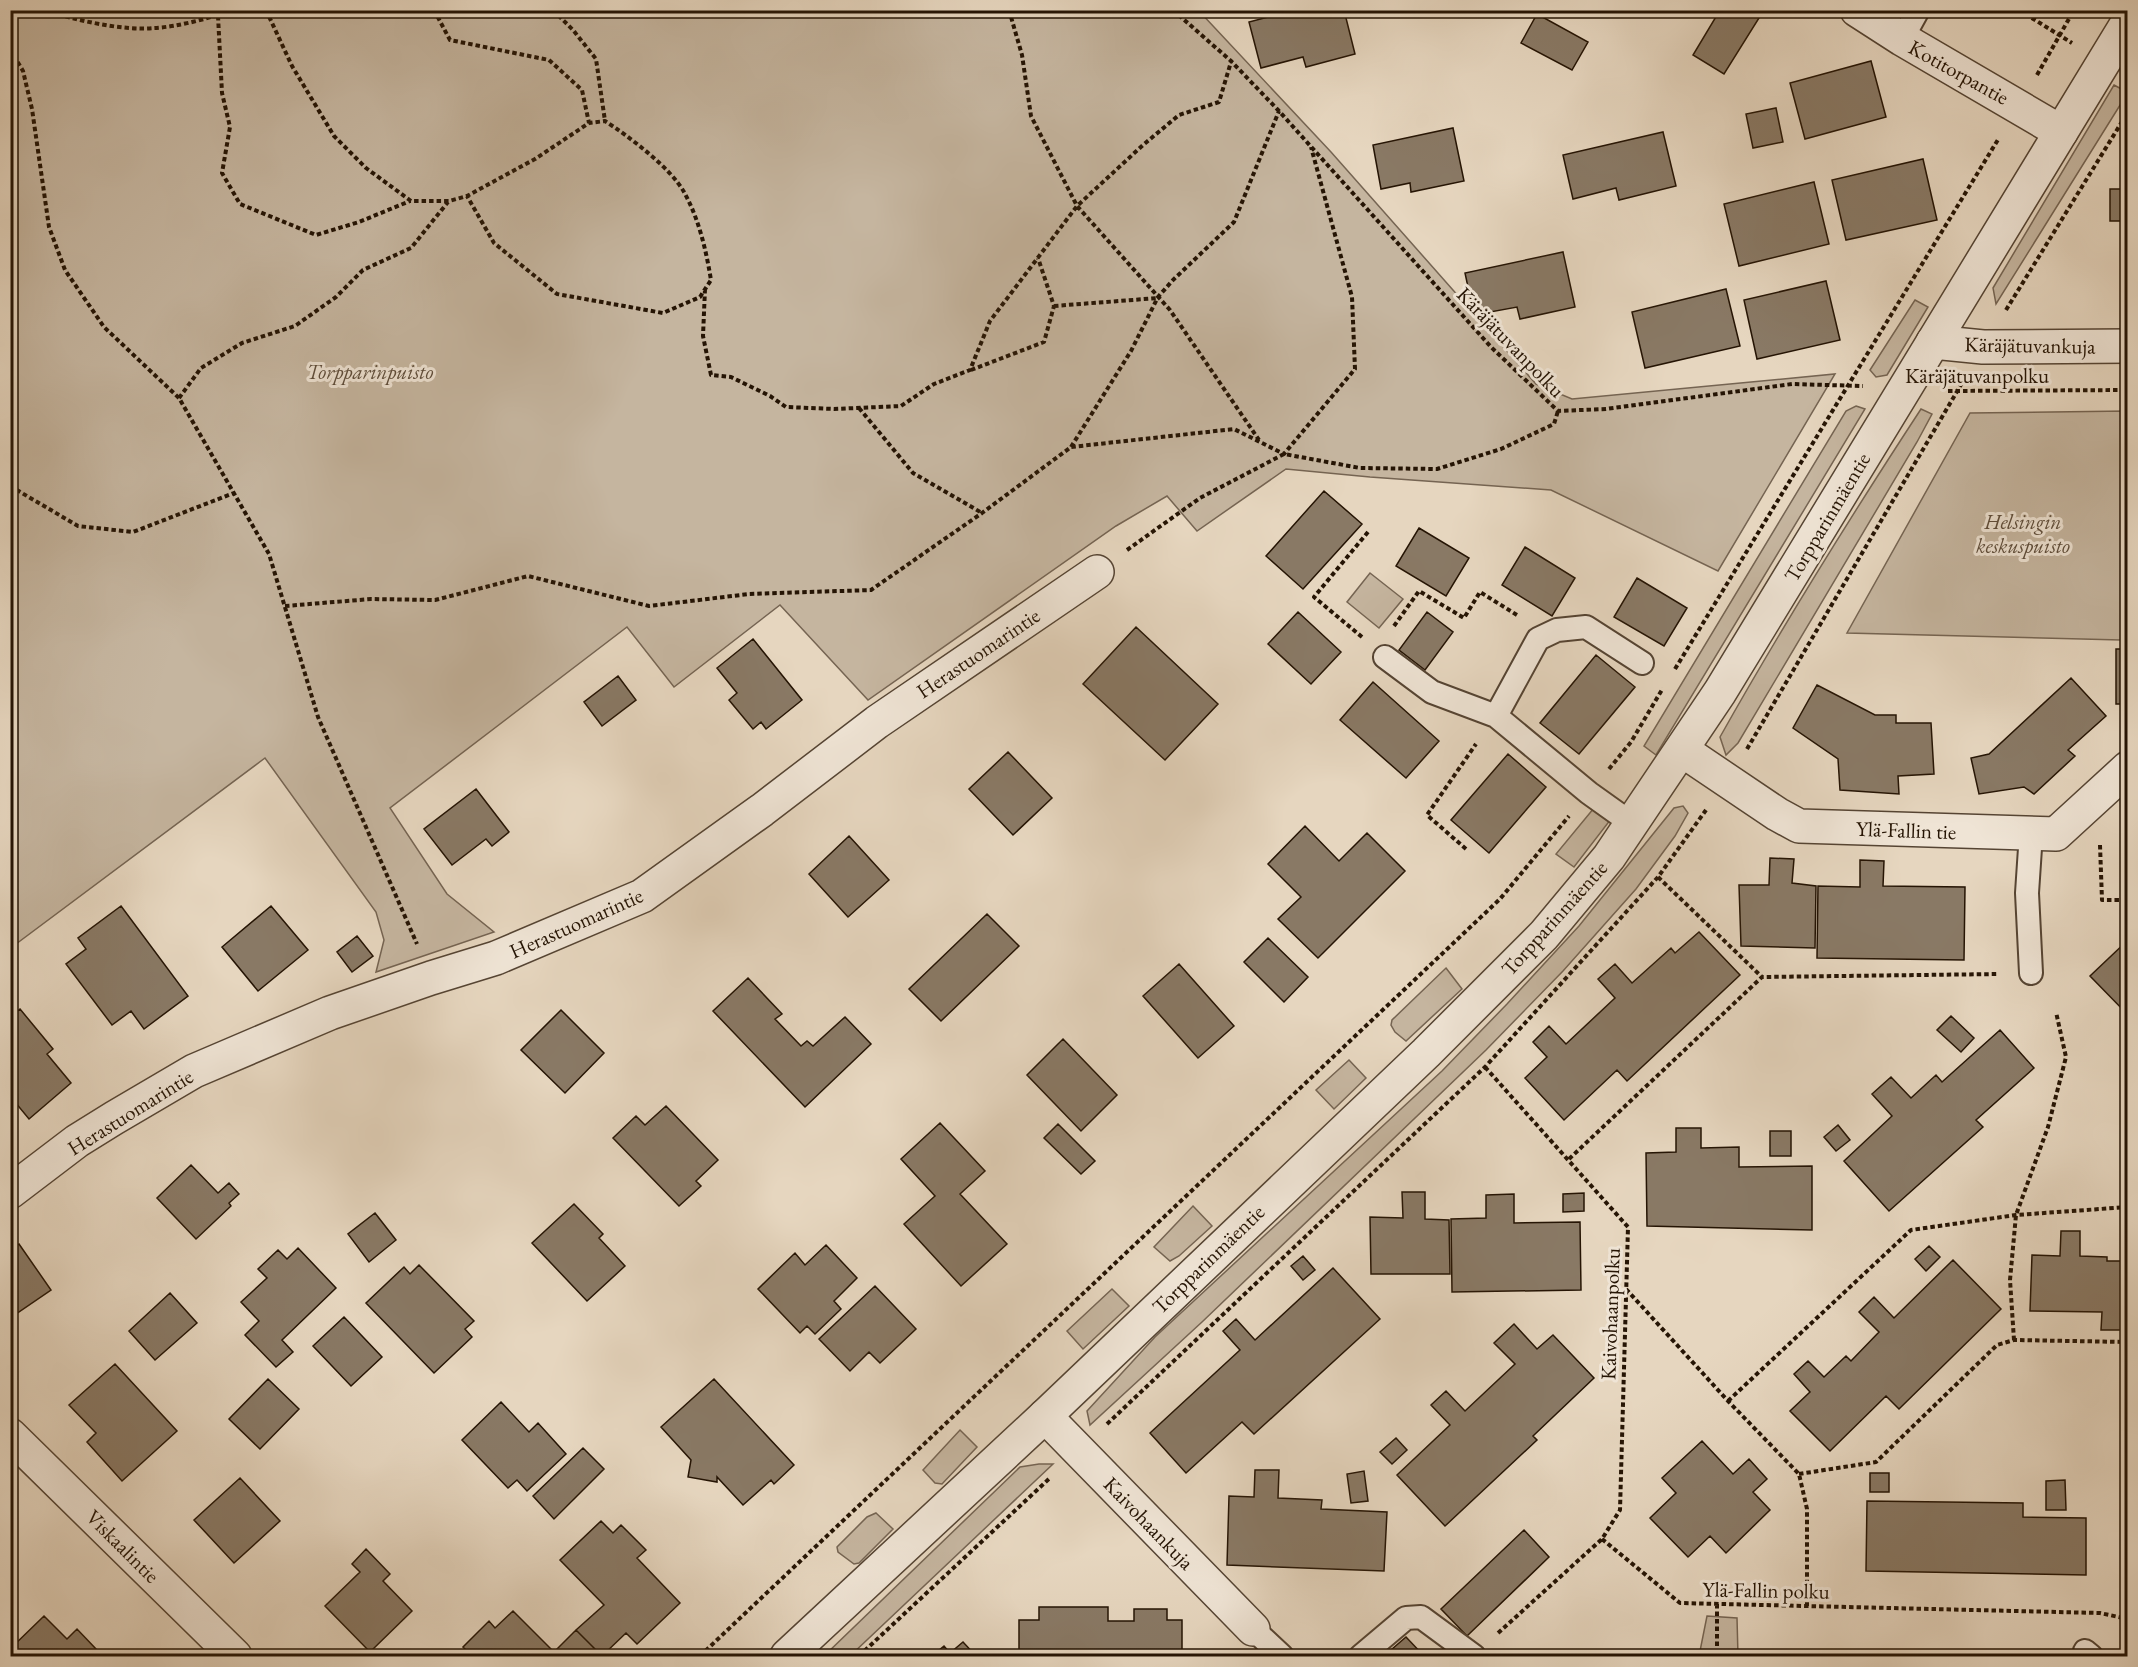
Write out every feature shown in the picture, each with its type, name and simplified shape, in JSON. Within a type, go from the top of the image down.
[{"type":"street","name":"Kotitorpantie","points":[[1857,10],[2061,132]]},
{"type":"street","name":"Torpparinmäentie","points":[[787,1656],[1045,1416],[1426,1053],[1544,935],[1609,857],[1732,672],[2127,22]]},
{"type":"street","name":"Käräjätuvankuja","points":[[1933,342],[1983,347],[2127,346]]},
{"type":"street","name":"Herastuomarintie","points":[[10,1192],[77,1142],[194,1071],[330,1013],[496,958],[642,896],[762,810],[877,722],[1097,572]]},
{"type":"street","name":"Ylä-Fallin tie","points":[[1682,750],[1798,826],[2056,834],[2127,768]]},
{"type":"street","name":"Kaivohaankuja","points":[[1045,1416],[1253,1629]]},
{"type":"street","name":"Viskaalintie","points":[[10,1436],[234,1656]]},
{"type":"lane","points":[[1902,39],[1918,10]]},
{"type":"lane","points":[[1496,717],[1538,639],[1557,630],[1586,627],[1642,663]]},
{"type":"lane","points":[[1378,651],[1432,692],[1496,717],[1588,793],[1631,823]]},
{"type":"lane","points":[[2031,833],[2027,893],[2031,973]]},
{"type":"lane","points":[[1361,1656],[1406,1618],[1421,1617],[1474,1656]]},
{"type":"lane","points":[[1253,1629],[1282,1656]]},
{"type":"path","points":[[44,10],[68,18],[110,25],[154,28],[219,16],[232,10]]},
{"type":"path","points":[[266,10],[292,66],[334,136],[366,168],[411,201]]},
{"type":"path","points":[[434,10],[450,40],[549,60],[582,90],[589,123]]},
{"type":"path","points":[[553,10],[573,30],[596,59],[605,121]]},
{"type":"path","points":[[1009,10],[1022,55],[1031,116],[1077,206],[1170,310],[1260,442]]},
{"type":"path","name":"Käräjätuvanpolku","points":[[1173,10],[1231,61],[1279,111],[1491,347],[1558,411],[1606,409],[1792,384],[1847,384],[1902,391],[2127,390]]},
{"type":"path","points":[[1674,671],[1847,384],[2019,106],[2074,10]]},
{"type":"path","points":[[219,16],[222,93],[230,126],[222,173],[240,204],[316,235],[359,222],[411,201],[449,201],[467,196],[535,159],[589,123],[605,121],[649,154],[683,190],[705,243],[711,280],[700,297],[663,313],[557,294],[494,243],[467,196]]},
{"type":"path","points":[[10,49],[22,71],[32,109],[50,227],[65,270],[104,327],[179,398],[269,554],[318,717],[431,978]]},
{"type":"path","points":[[970,370],[990,321],[1077,206],[1179,115],[1219,102],[1231,61]]},
{"type":"path","points":[[285,606],[371,599],[435,600],[528,576],[649,606],[748,594],[871,590],[982,513],[1071,447],[1131,351],[1158,297],[1234,222],[1279,111]]},
{"type":"path","points":[[1097,572],[1200,498],[1284,454],[1355,369],[1352,297],[1311,147]]},
{"type":"path","points":[[179,398],[201,368],[242,342],[295,326],[336,297],[363,270],[411,248],[449,201]]},
{"type":"path","points":[[705,288],[703,336],[711,375],[730,377],[770,396],[786,407],[901,406],[934,384],[1044,342],[1054,306],[1038,258]]},
{"type":"path","points":[[1054,306],[1158,297]]},
{"type":"path","points":[[858,408],[913,473],[982,513]]},
{"type":"path","points":[[1071,447],[1234,429],[1284,454],[1360,468],[1437,469],[1501,449],[1554,424],[1558,411]]},
{"type":"path","points":[[10,486],[78,526],[133,531],[234,493]]},
{"type":"path","points":[[1368,532],[1314,597],[1378,651],[1384,629],[1389,633],[1419,591],[1464,618],[1480,592],[1548,634]]},
{"type":"path","points":[[700,1656],[1500,899],[1631,742],[1668,681]]},
{"type":"path","points":[[1467,849],[1427,815],[1496,717]]},
{"type":"path","points":[[2099,840],[2102,900],[2127,900]]},
{"type":"path","points":[[1658,878],[1762,977]]},
{"type":"path","points":[[1569,1160],[1762,977],[2031,973]]},
{"type":"path","points":[[2014,1340],[2010,1280],[2016,1215],[2048,1127],[2066,1057],[2056,1012]]},
{"type":"path","name":"Kaivohaanpolku","points":[[1485,1066],[1628,1227],[1620,1510],[1602,1539]]},
{"type":"path","points":[[1728,1401],[1911,1230],[2016,1215],[2127,1207]]},
{"type":"path","points":[[1626,1288],[1728,1401],[1799,1474],[1807,1509],[1807,1606]]},
{"type":"path","points":[[1799,1474],[1876,1462],[1997,1345],[2014,1340],[2127,1342]]},
{"type":"path","points":[[1474,1656],[1602,1539]]},
{"type":"path","name":"Ylä-Fallin polku","points":[[1602,1539],[1680,1603],[2100,1613],[2127,1619]]},
{"type":"path","points":[[1717,1604],[1717,1656]]},
{"type":"green space","name":"Torpparinpuisto","points":[[11,11],[1199,11],[1331,152],[1536,384],[1572,399],[1835,374],[1718,571],[1551,490],[1286,469],[1197,531],[1167,496],[1116,526],[868,700],[780,605],[674,687],[627,627],[390,808],[447,894],[494,932],[376,972],[384,940],[376,912],[265,758],[16,944],[11,937]]},
{"type":"green space","points":[[2114,85],[2127,94],[1996,304],[1993,288]]},
{"type":"green space","points":[[1915,300],[1928,307],[1887,375],[1876,377],[1870,370]]},
{"type":"green space","points":[[1856,406],[1865,409],[1656,755],[1644,746],[1846,411]]},
{"type":"green space","points":[[1921,409],[1932,414],[1917,442],[1738,743],[1726,755],[1720,737],[1818,571]]},
{"type":"green space","name":"Helsingin keskuspuisto","points":[[2127,411],[2128,586],[2123,587],[2121,640],[1847,633],[1970,413]]},
{"type":"green space","points":[[1370,573],[1403,599],[1379,628],[1347,602]]},
{"type":"green space","points":[[1683,806],[1688,813],[1675,836],[1636,889],[1563,971],[1486,1050],[1202,1322],[1090,1425],[1087,1411],[1155,1337],[1442,1071],[1579,926],[1674,808]]},
{"type":"green space","points":[[1594,808],[1611,819],[1574,867],[1556,854]]},
{"type":"green space","points":[[1446,968],[1462,989],[1406,1041],[1395,1032],[1391,1025],[1392,1020]]},
{"type":"green space","points":[[1349,1060],[1366,1078],[1334,1109],[1316,1090]]},
{"type":"green space","points":[[1193,1206],[1212,1226],[1179,1256],[1170,1261],[1154,1247]]},
{"type":"green space","points":[[1112,1289],[1129,1306],[1083,1349],[1067,1331]]},
{"type":"green space","points":[[960,1430],[977,1447],[942,1484],[935,1483],[923,1470]]},
{"type":"green space","points":[[1053,1464],[850,1656],[824,1656],[1020,1467]]},
{"type":"green space","points":[[876,1513],[893,1529],[859,1563],[854,1564],[838,1552],[837,1547],[867,1517]]},
{"type":"green space","points":[[1707,1616],[1737,1618],[1738,1656],[1699,1656]]},
{"type":"building","points":[[1295,10],[1344,10],[1355,54],[1306,67],[1303,57],[1261,68],[1249,22]]},
{"type":"building","points":[[1720,10],[1764,10],[1724,74],[1693,55]]},
{"type":"building","points":[[1537,14],[1588,42],[1572,70],[1521,43]]},
{"type":"building","points":[[1871,61],[1886,117],[1805,139],[1790,83]]},
{"type":"building","points":[[1776,108],[1783,142],[1753,148],[1746,114]]},
{"type":"building","points":[[1453,128],[1464,181],[1411,192],[1410,183],[1381,189],[1373,145]]},
{"type":"building","points":[[1663,132],[1676,186],[1619,200],[1616,188],[1573,199],[1563,155]]},
{"type":"building","points":[[1923,159],[1937,220],[1846,240],[1832,180]]},
{"type":"building","points":[[1814,182],[1829,244],[1739,266],[1724,204]]},
{"type":"building","points":[[2110,189],[2128,189],[2128,221],[2110,221]]},
{"type":"building","points":[[1563,252],[1575,307],[1520,319],[1517,307],[1474,315],[1465,273]]},
{"type":"building","points":[[1826,281],[1840,340],[1757,359],[1744,300]]},
{"type":"building","points":[[1726,289],[1740,346],[1645,368],[1632,312]]},
{"type":"building","points":[[1324,491],[1362,524],[1303,589],[1266,556]]},
{"type":"building","points":[[1419,528],[1469,558],[1446,596],[1396,566]]},
{"type":"building","points":[[1525,547],[1575,578],[1552,616],[1502,585]]},
{"type":"building","points":[[1637,578],[1687,608],[1664,646],[1614,617]]},
{"type":"building","points":[[1298,612],[1341,652],[1311,684],[1268,644]]},
{"type":"building","points":[[1427,612],[1453,632],[1425,670],[1399,650]]},
{"type":"building","points":[[1136,627],[1218,704],[1165,760],[1083,684]]},
{"type":"building","points":[[753,639],[802,700],[766,729],[761,722],[753,729],[729,700],[737,693],[717,668]]},
{"type":"building","points":[[2116,649],[2128,649],[2128,704],[2116,704]]},
{"type":"building","points":[[1596,655],[1635,687],[1579,754],[1540,723]]},
{"type":"building","points":[[618,676],[636,700],[602,726],[584,702]]},
{"type":"building","points":[[2071,678],[2106,716],[2068,750],[2075,756],[2034,794],[2024,787],[1979,794],[1971,758],[1989,754]]},
{"type":"building","points":[[1373,682],[1439,741],[1406,778],[1340,720]]},
{"type":"building","points":[[1817,685],[1875,715],[1896,715],[1896,723],[1931,723],[1934,774],[1898,776],[1899,794],[1840,790],[1838,759],[1793,728]]},
{"type":"building","points":[[1008,752],[1052,798],[1013,835],[969,789]]},
{"type":"building","points":[[1508,754],[1546,787],[1489,853],[1451,820]]},
{"type":"building","points":[[476,789],[509,832],[492,846],[486,839],[452,865],[424,829]]},
{"type":"building","points":[[1305,826],[1339,861],[1367,833],[1405,871],[1318,958],[1278,919],[1301,897],[1268,864]]},
{"type":"building","points":[[849,836],[889,880],[848,917],[809,874]]},
{"type":"building","points":[[1770,858],[1794,859],[1792,883],[1816,886],[1815,948],[1741,946],[1739,885],[1769,885]]},
{"type":"building","points":[[1860,860],[1884,861],[1883,886],[1965,887],[1964,960],[1817,958],[1818,886],[1860,887]]},
{"type":"building","points":[[121,906],[188,996],[144,1029],[131,1011],[112,1025],[66,964],[86,949],[78,938]]},
{"type":"building","points":[[271,906],[308,950],[258,991],[222,947]]},
{"type":"building","points":[[987,914],[1019,946],[941,1021],[909,989]]},
{"type":"building","points":[[1699,932],[1740,975],[1627,1081],[1617,1070],[1564,1120],[1525,1078],[1547,1057],[1533,1042],[1549,1026],[1566,1044],[1615,998],[1598,979],[1615,964],[1632,983],[1671,948],[1675,953]]},
{"type":"building","points":[[357,936],[373,956],[352,972],[337,952]]},
{"type":"building","points":[[1268,938],[1308,977],[1284,1002],[1244,962]]},
{"type":"building","points":[[2128,940],[2128,1015],[2090,976]]},
{"type":"building","points":[[1179,964],[1234,1026],[1198,1058],[1143,996]]},
{"type":"building","points":[[748,978],[782,1014],[775,1019],[801,1046],[807,1041],[813,1046],[845,1017],[871,1044],[805,1107],[713,1011]]},
{"type":"building","points":[[20,1009],[53,1049],[47,1054],[71,1083],[29,1119],[10,1096],[10,1017]]},
{"type":"building","points":[[561,1010],[604,1053],[565,1093],[521,1050]]},
{"type":"building","points":[[1951,1016],[1974,1038],[1961,1052],[1937,1030]]},
{"type":"building","points":[[2000,1030],[2034,1068],[1976,1120],[1983,1127],[1889,1211],[1844,1161],[1892,1116],[1872,1094],[1891,1077],[1911,1098],[1936,1075],[1942,1082]]},
{"type":"building","points":[[1063,1039],[1117,1095],[1081,1131],[1027,1075]]},
{"type":"building","points":[[666,1106],[718,1160],[696,1181],[701,1186],[679,1206],[613,1138],[636,1116],[645,1125]]},
{"type":"building","points":[[940,1123],[985,1171],[960,1194],[1007,1244],[961,1286],[904,1224],[935,1196],[901,1159]]},
{"type":"building","points":[[1058,1124],[1095,1161],[1081,1174],[1044,1138]]},
{"type":"building","points":[[1838,1125],[1850,1140],[1836,1151],[1824,1137]]},
{"type":"building","points":[[1676,1128],[1701,1128],[1701,1148],[1739,1147],[1739,1167],[1812,1166],[1812,1230],[1647,1226],[1646,1153],[1676,1152]]},
{"type":"building","points":[[1770,1131],[1791,1131],[1791,1156],[1770,1156]]},
{"type":"building","points":[[191,1165],[218,1193],[229,1183],[239,1194],[229,1203],[231,1206],[196,1239],[157,1198]]},
{"type":"building","points":[[1402,1192],[1425,1192],[1425,1219],[1449,1220],[1450,1274],[1371,1274],[1370,1217],[1403,1218]]},
{"type":"building","points":[[1584,1193],[1584,1211],[1563,1212],[1563,1194]]},
{"type":"building","points":[[1514,1194],[1514,1223],[1580,1222],[1581,1290],[1452,1292],[1451,1219],[1486,1218],[1486,1195]]},
{"type":"building","points":[[574,1204],[603,1234],[599,1238],[625,1266],[587,1301],[532,1243]]},
{"type":"building","points":[[375,1213],[396,1240],[369,1262],[348,1234]]},
{"type":"building","points":[[2061,1231],[2080,1231],[2080,1256],[2107,1257],[2107,1261],[2128,1261],[2128,1330],[2101,1330],[2102,1312],[2030,1311],[2032,1255],[2060,1256]]},
{"type":"building","points":[[19,1244],[51,1290],[10,1318],[10,1250]]},
{"type":"building","points":[[826,1245],[857,1278],[834,1301],[841,1309],[815,1334],[807,1326],[800,1333],[758,1289],[795,1253],[805,1265]]},
{"type":"building","points":[[1929,1246],[1940,1257],[1926,1271],[1915,1259]]},
{"type":"building","points":[[298,1248],[336,1288],[282,1340],[293,1352],[276,1367],[245,1335],[259,1321],[241,1302],[267,1278],[258,1269],[278,1250],[287,1259]]},
{"type":"building","points":[[1303,1256],[1315,1270],[1303,1280],[1291,1266]]},
{"type":"building","points":[[1953,1260],[2001,1309],[1899,1409],[1886,1396],[1830,1451],[1790,1411],[1810,1392],[1794,1374],[1808,1361],[1824,1377],[1846,1356],[1851,1361],[1879,1332],[1859,1312],[1874,1297],[1894,1318]]},
{"type":"building","points":[[419,1265],[474,1321],[465,1329],[472,1337],[434,1373],[366,1303],[404,1267],[410,1274]]},
{"type":"building","points":[[1333,1268],[1380,1319],[1254,1434],[1242,1422],[1186,1473],[1150,1433],[1240,1350],[1223,1331],[1236,1319],[1255,1340]]},
{"type":"building","points":[[875,1286],[916,1329],[880,1363],[869,1352],[850,1371],[819,1339]]},
{"type":"building","points":[[170,1293],[197,1323],[155,1360],[129,1331]]},
{"type":"building","points":[[344,1317],[382,1357],[351,1386],[313,1346]]},
{"type":"building","points":[[1514,1324],[1537,1349],[1553,1335],[1594,1378],[1533,1436],[1537,1440],[1445,1526],[1397,1475],[1450,1425],[1431,1405],[1446,1391],[1465,1411],[1515,1364],[1494,1343]]},
{"type":"building","points":[[115,1364],[177,1431],[122,1481],[87,1442],[96,1433],[69,1405]]},
{"type":"building","points":[[268,1379],[299,1409],[260,1449],[229,1419]]},
{"type":"building","points":[[714,1379],[794,1465],[774,1484],[771,1480],[743,1505],[717,1477],[717,1482],[688,1477],[691,1460],[661,1427]]},
{"type":"building","points":[[501,1402],[529,1432],[538,1423],[566,1454],[527,1491],[517,1480],[508,1488],[462,1440]]},
{"type":"building","points":[[1396,1438],[1407,1450],[1392,1464],[1380,1452]]},
{"type":"building","points":[[1702,1441],[1733,1474],[1749,1459],[1767,1479],[1753,1492],[1770,1510],[1726,1553],[1710,1536],[1688,1557],[1650,1518],[1676,1493],[1662,1478]]},
{"type":"building","points":[[583,1448],[604,1469],[554,1519],[533,1496]]},
{"type":"building","points":[[1255,1470],[1279,1470],[1278,1498],[1322,1500],[1321,1509],[1387,1512],[1384,1571],[1227,1565],[1229,1496],[1254,1497]]},
{"type":"building","points":[[1364,1471],[1368,1501],[1351,1503],[1347,1474]]},
{"type":"building","points":[[1870,1473],[1889,1473],[1889,1492],[1870,1492]]},
{"type":"building","points":[[240,1478],[280,1521],[234,1563],[194,1520]]},
{"type":"building","points":[[2065,1480],[2066,1510],[2046,1510],[2046,1481]]},
{"type":"building","points":[[1867,1501],[2023,1503],[2023,1517],[2086,1518],[2086,1575],[1866,1571]]},
{"type":"building","points":[[601,1521],[613,1533],[621,1525],[646,1550],[637,1558],[680,1603],[637,1644],[626,1633],[602,1656],[576,1630],[604,1605],[560,1560]]},
{"type":"building","points":[[1524,1530],[1549,1557],[1467,1636],[1441,1609]]},
{"type":"building","points":[[366,1549],[390,1574],[383,1581],[412,1611],[370,1652],[325,1606],[360,1572],[352,1564]]},
{"type":"building","points":[[1039,1607],[1108,1607],[1108,1621],[1134,1621],[1134,1609],[1167,1609],[1167,1620],[1182,1620],[1182,1656],[1019,1656],[1019,1620],[1039,1620]]},
{"type":"building","points":[[513,1611],[554,1652],[576,1630],[602,1656],[472,1656],[463,1647],[489,1621],[495,1628]]},
{"type":"building","points":[[44,1616],[67,1639],[77,1629],[97,1650],[91,1656],[10,1656],[10,1649]]},
{"type":"building","points":[[1406,1637],[1424,1656],[1384,1656]]},
{"type":"building","points":[[963,1642],[976,1656],[932,1656],[944,1646],[950,1653]]}]
